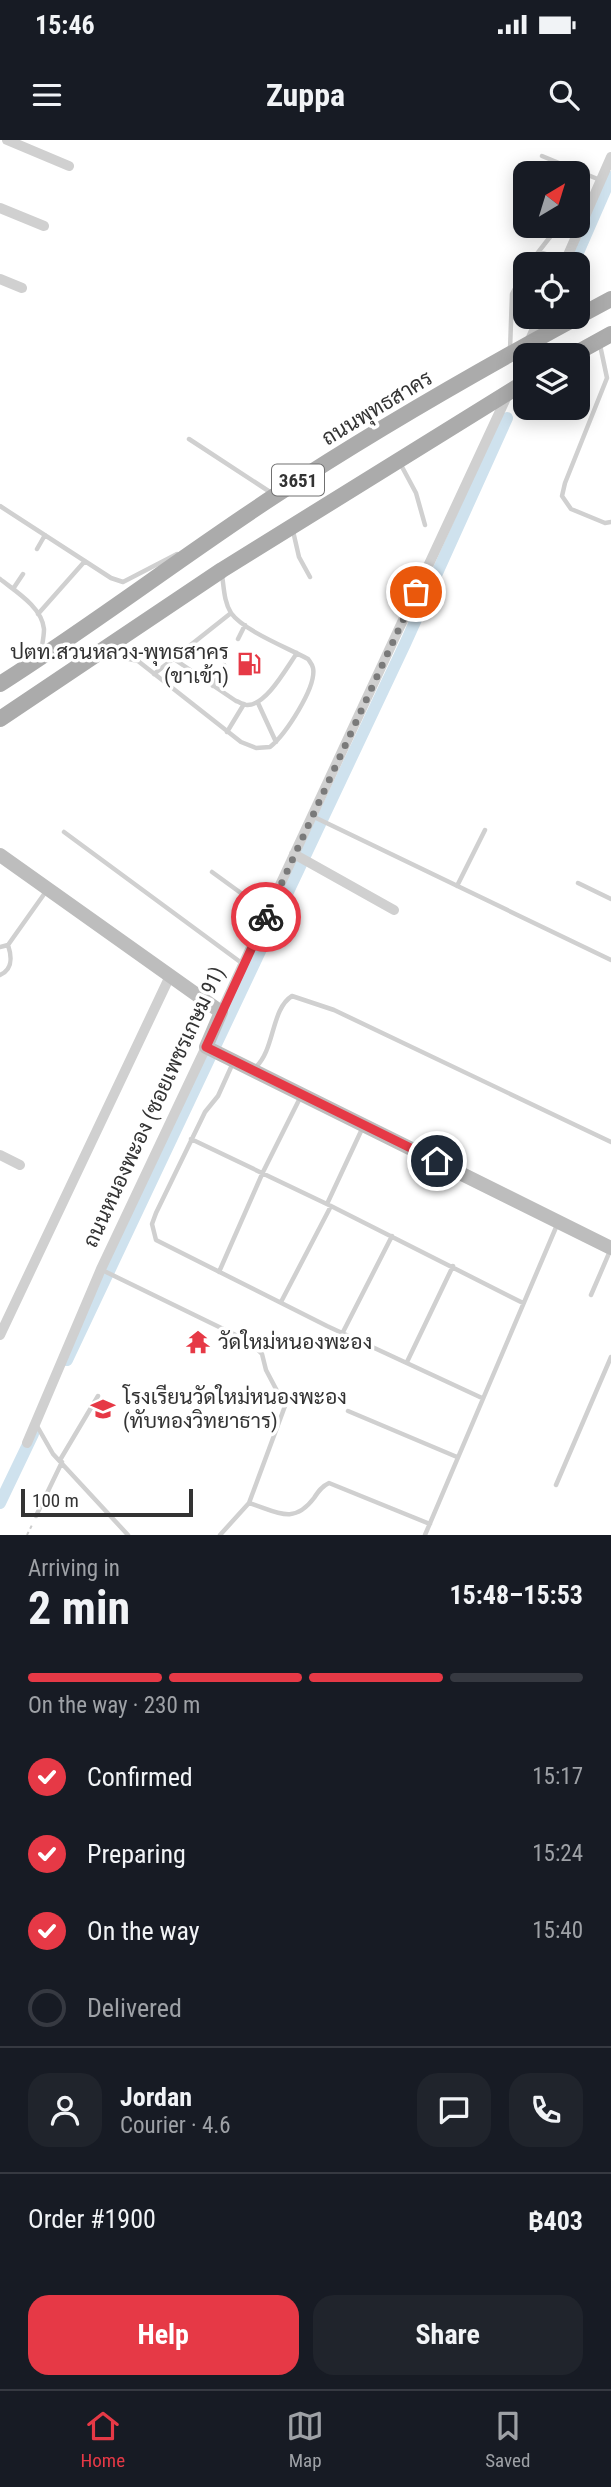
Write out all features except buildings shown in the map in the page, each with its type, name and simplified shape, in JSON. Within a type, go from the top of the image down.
[{"type":"main road","name":"ถนนพุทธสาคร","points":[[530,343],[611,299]]},
{"type":"main road","name":"ถนนพุทธสาคร","points":[[2,678],[40,656],[275,495],[391,422],[513,352]]},
{"type":"main road","name":"3651","points":[[0,719],[222,570],[513,390]]},
{"type":"main road","points":[[0,855],[221,1012]]},
{"type":"main road","name":"ถนนหนองพะอง (ซอยเพชรเกษม 91)","points":[[206,1047],[221,1012]]},
{"type":"main road","points":[[206,1047],[611,1249]]},
{"type":"street","points":[[7,140],[69,166]]},
{"type":"street","points":[[569,252],[611,157]]},
{"type":"street","points":[[0,208],[44,226]]},
{"type":"street","points":[[0,279],[22,288]]},
{"type":"street","name":"ถนนหนองพะอง (ซอยเพชรเกษม 91)","points":[[221,1012],[509,392]]},
{"type":"street","points":[[294,854],[394,911]]},
{"type":"street","points":[[0,1335],[170,976]]},
{"type":"street","name":"ถนนหนองพะอง (ซอยเพชรเกษม 91)","points":[[27,1443],[101,1269],[206,1047]]},
{"type":"street","points":[[0,1154],[20,1165]]},
{"type":"lane","points":[[542,156],[601,180]]},
{"type":"lane","points":[[539,252],[549,238]]},
{"type":"lane","points":[[510,353],[513,292]]},
{"type":"lane","points":[[605,337],[607,378],[562,496],[571,509],[606,523],[611,522]]},
{"type":"lane","points":[[189,439],[275,495]]},
{"type":"lane","points":[[400,461],[416,494],[425,525]]},
{"type":"lane","points":[[0,506],[111,578],[123,582],[234,524]]},
{"type":"lane","points":[[292,527],[299,557],[310,577]]},
{"type":"lane","points":[[37,549],[46,535]]},
{"type":"lane","points":[[38,614],[85,561]]},
{"type":"lane","points":[[100,652],[138,661],[241,742],[256,748],[270,747],[276,743],[297,715],[313,677],[313,666],[308,659],[245,625],[231,613],[225,598],[222,570]]},
{"type":"lane","points":[[13,589],[23,574]]},
{"type":"lane","points":[[0,579],[38,614],[44,631],[40,656]]},
{"type":"lane","points":[[154,674],[231,613]]},
{"type":"lane","points":[[237,639],[245,625]]},
{"type":"lane","points":[[174,659],[244,704],[258,703],[266,696],[297,653]]},
{"type":"lane","points":[[213,686],[224,665]]},
{"type":"lane","points":[[258,703],[276,743]]},
{"type":"lane","points":[[227,732],[244,704]]},
{"type":"lane","points":[[312,816],[611,960]]},
{"type":"lane","points":[[457,886],[485,830]]},
{"type":"lane","points":[[64,832],[243,964]]},
{"type":"lane","points":[[212,872],[268,912]]},
{"type":"lane","points":[[578,883],[611,900]]},
{"type":"lane","points":[[0,947],[8,945],[47,889]]},
{"type":"lane","points":[[0,975],[6,972],[11,961],[8,945]]},
{"type":"lane","points":[[253,1070],[265,1056],[283,1004],[292,996],[334,1010],[611,1142]]},
{"type":"lane","points":[[234,1061],[218,1096],[205,1112],[191,1139],[156,1213],[152,1224],[156,1240],[482,1398]]},
{"type":"lane","points":[[219,1272],[263,1172],[302,1094]]},
{"type":"lane","points":[[281,1302],[329,1205],[363,1125]]},
{"type":"lane","points":[[191,1139],[263,1172],[523,1303]]},
{"type":"lane","points":[[425,1535],[559,1221]]},
{"type":"lane","points":[[343,1332],[392,1236]]},
{"type":"lane","points":[[591,1295],[611,1249]]},
{"type":"lane","points":[[407,1362],[453,1266]]},
{"type":"lane","points":[[101,1269],[250,1342],[262,1354],[266,1370],[285,1406],[249,1503],[220,1535]]},
{"type":"lane","points":[[556,1485],[611,1357]]},
{"type":"lane","points":[[36,1516],[61,1461],[98,1396]]},
{"type":"lane","points":[[348,1411],[457,1457]]},
{"type":"lane","points":[[36,1423],[48,1446],[128,1535]]},
{"type":"lane","points":[[249,1503],[289,1515],[298,1514],[305,1510],[319,1490],[329,1483],[430,1524]]},
{"type":"path","points":[[27,1535],[36,1516]]},
{"type":"waterway","points":[[578,252],[611,177]]},
{"type":"waterway","points":[[67,1360],[405,644],[507,418]]},
{"type":"waterway","points":[[0,1503],[33,1434]]},
{"type":"way so far","points":[[266,917],[416,592]]},
{"type":"place","name":"ปตท.สวนหลวง-พุทธสาคร (ขาเข้า)","points":[[249,664]]},
{"type":"place","name":"วัดใหม่หนองพะอง","points":[[198,1342]]},
{"type":"place","name":"โรงเรียนวัดใหม่หนองพะอง (ทับทองวิทยาธาร)","points":[[103,1409]]},
{"type":"route","points":[[266,917],[206,1047],[437,1161]]}]
